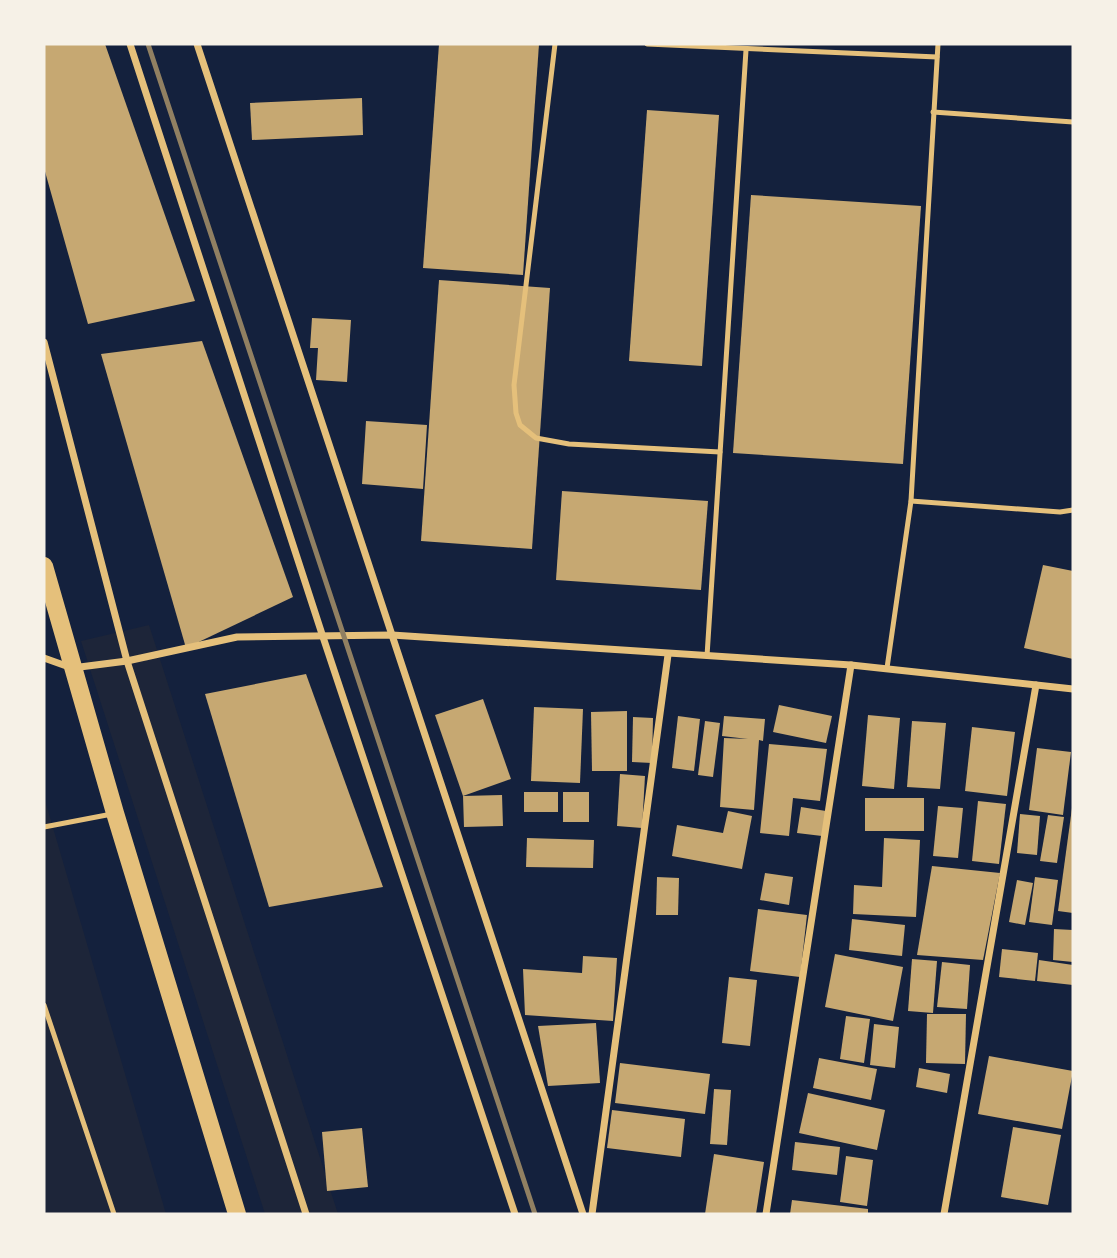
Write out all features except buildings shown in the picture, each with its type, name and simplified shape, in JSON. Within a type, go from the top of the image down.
[{"type":"main road","points":[[44,566],[115,813],[237,1214]]},
{"type":"street","points":[[131,44],[321,634],[515,1214]]},
{"type":"street","points":[[197,44],[583,1214]]},
{"type":"street","points":[[44,342],[127,661],[306,1214]]},
{"type":"street","points":[[44,658],[72,668],[127,661],[237,637],[391,635],[851,665],[1073,689]]},
{"type":"street","points":[[592,1214],[668,655]]},
{"type":"street","points":[[766,1214],[851,665]]},
{"type":"street","points":[[944,1214],[1036,685]]},
{"type":"lane","points":[[555,44],[514,385],[516,413],[520,425],[536,438],[569,444],[720,452]]},
{"type":"lane","points":[[648,44],[937,57]]},
{"type":"lane","points":[[887,668],[911,501],[938,44]]},
{"type":"lane","points":[[707,656],[746,50]]},
{"type":"lane","points":[[933,112],[1073,122]]},
{"type":"lane","points":[[911,501],[1060,512],[1073,510]]},
{"type":"lane","points":[[44,827],[115,813]]},
{"type":"lane","points":[[44,1005],[114,1214]]},
{"type":"shaded area","points":[[149,625],[338,1214],[265,1214],[81,641]]},
{"type":"shaded area","points":[[44,797],[166,1214],[44,1214]]},
{"type":"railway","points":[[148,44],[535,1214]]}]
